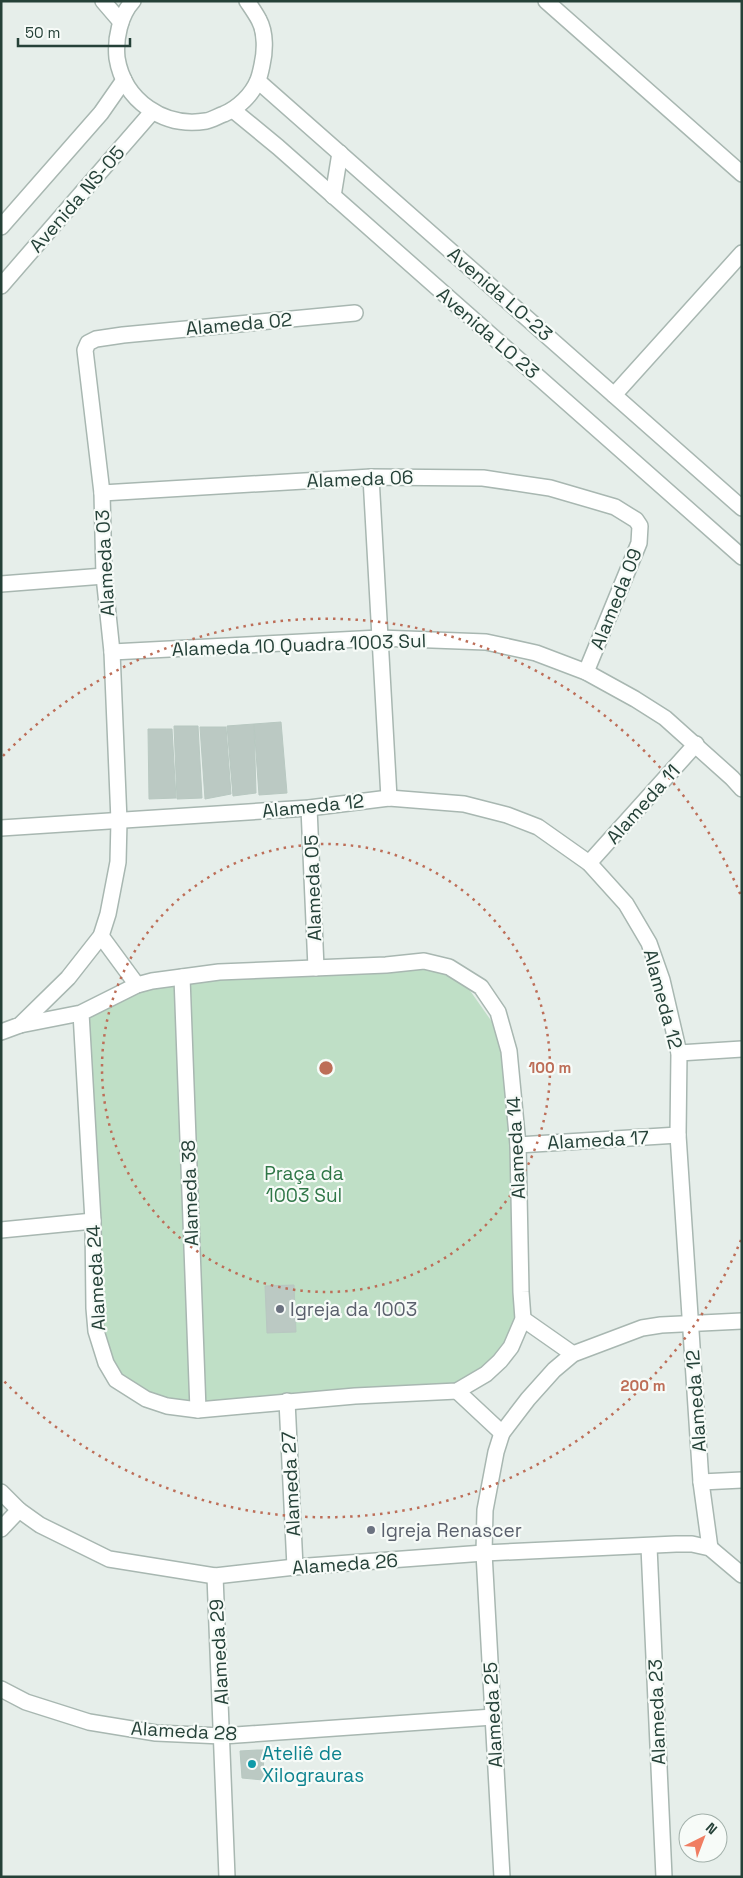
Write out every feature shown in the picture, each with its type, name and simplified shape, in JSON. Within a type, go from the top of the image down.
[{"type":"street","points":[[103,1],[121,22]]},
{"type":"street","points":[[133,1],[121,22],[117,36],[116,51],[124,80],[136,98],[152,112],[179,122],[207,121],[233,110],[248,97],[258,81],[265,51],[260,22],[247,1]]},
{"type":"street","points":[[546,1],[742,174]]},
{"type":"street","name":"Avenida NS-05","points":[[1,227],[101,112],[124,80]]},
{"type":"street","name":"Avenida LO-23","points":[[258,81],[742,508]]},
{"type":"street","name":"Avenida LO 23","points":[[233,110],[742,557]]},
{"type":"street","name":"Avenida NS-05","points":[[1,286],[152,112]]},
{"type":"street","points":[[333,196],[340,152]]},
{"type":"street","points":[[614,395],[742,253]]},
{"type":"street","name":"Alameda 02","points":[[123,335],[355,313]]},
{"type":"street","name":"Alameda 03","points":[[101,936],[108,914],[118,862],[119,821],[112,652],[104,576],[102,493],[86,350],[88,344],[96,339],[123,335]]},
{"type":"street","points":[[370,476],[389,798]]},
{"type":"street","name":"Alameda 06","points":[[102,493],[370,476],[483,478],[550,488],[615,507]]},
{"type":"street","name":"Alameda 09","points":[[586,672],[639,543],[640,526],[636,520],[615,507]]},
{"type":"street","points":[[1,584],[104,576]]},
{"type":"street","name":"Alameda 10 Quadra 1003 Sul","points":[[112,652],[379,638],[486,642],[536,653],[586,672],[635,699],[665,718],[696,744],[742,789]]},
{"type":"street","name":"Alameda 11","points":[[589,863],[696,744]]},
{"type":"street","name":"Alameda 12","points":[[1,828],[309,808],[389,798],[464,804],[507,815],[538,827],[589,863],[626,904],[649,942],[662,980],[679,1053],[678,1135],[701,1482],[710,1548]]},
{"type":"street","name":"Alameda 05","points":[[309,808],[316,968]]},
{"type":"street","points":[[20,1025],[68,978],[101,936],[137,985]]},
{"type":"street","name":"Alameda 14","points":[[81,1013],[137,985],[152,981],[219,972],[386,965],[424,960],[449,967],[481,987],[498,1012],[509,1051],[518,1145],[523,1319],[511,1347],[486,1374],[458,1391],[419,1392]]},
{"type":"street","name":"Alameda 38","points":[[182,977],[198,1410]]},
{"type":"street","points":[[1,1032],[20,1025],[81,1013]]},
{"type":"street","name":"Alameda 24","points":[[81,1013],[93,1221],[96,1330],[106,1363],[116,1380],[146,1399],[167,1406],[198,1410],[286,1401],[419,1392]]},
{"type":"street","points":[[679,1053],[742,1049]]},
{"type":"street","name":"Alameda 17","points":[[518,1145],[678,1135]]},
{"type":"street","points":[[1,1230],[93,1221]]},
{"type":"street","points":[[523,1319],[573,1354]]},
{"type":"street","points":[[458,1391],[502,1434],[528,1399],[554,1370],[573,1354],[642,1328],[661,1325],[742,1321]]},
{"type":"street","name":"Alameda 27","points":[[286,1401],[295,1567]]},
{"type":"street","name":"Alameda 25","points":[[502,1434],[496,1452],[485,1510],[484,1553],[502,1877]]},
{"type":"street","points":[[701,1482],[742,1480]]},
{"type":"street","name":"Alameda 26","points":[[1,1492],[19,1510],[40,1525],[109,1559],[215,1576],[295,1567],[484,1553],[684,1544],[710,1548]]},
{"type":"street","points":[[1,1529],[19,1510]]},
{"type":"street","name":"Alameda 23","points":[[650,1547],[664,1877]]},
{"type":"street","points":[[710,1548],[742,1574]]},
{"type":"street","name":"Alameda 29","points":[[215,1576],[227,1877]]},
{"type":"street","name":"Alameda 28","points":[[1,1689],[26,1702],[89,1722],[156,1733],[222,1736],[493,1717]]},
{"type":"green space","name":"Praça da 1003 Sul","points":[[406,963],[457,972],[511,1049],[523,1321],[500,1361],[457,1391],[187,1408],[116,1380],[94,1308],[81,1013],[137,985]]},
{"type":"building","points":[[281,722],[287,793],[259,795],[254,724]]},
{"type":"building","points":[[254,724],[256,793],[233,796],[227,726]]},
{"type":"building","points":[[174,726],[198,726],[202,798],[177,799]]},
{"type":"building","points":[[200,727],[226,727],[231,794],[205,799]]},
{"type":"building","points":[[148,729],[172,729],[176,798],[149,799]]},
{"type":"building","name":"Igreja da 1003","points":[[294,1285],[296,1332],[267,1333],[265,1286]]},
{"type":"building","name":"Ateliê de Xilograuras","points":[[264,1750],[263,1780],[242,1778],[240,1751]]},
{"type":"place","name":"Igreja da 1003","points":[[280,1309]]},
{"type":"place","name":"Igreja Renascer","points":[[371,1530]]},
{"type":"place","name":"Ateliê de Xilograuras","points":[[252,1764]]}]
